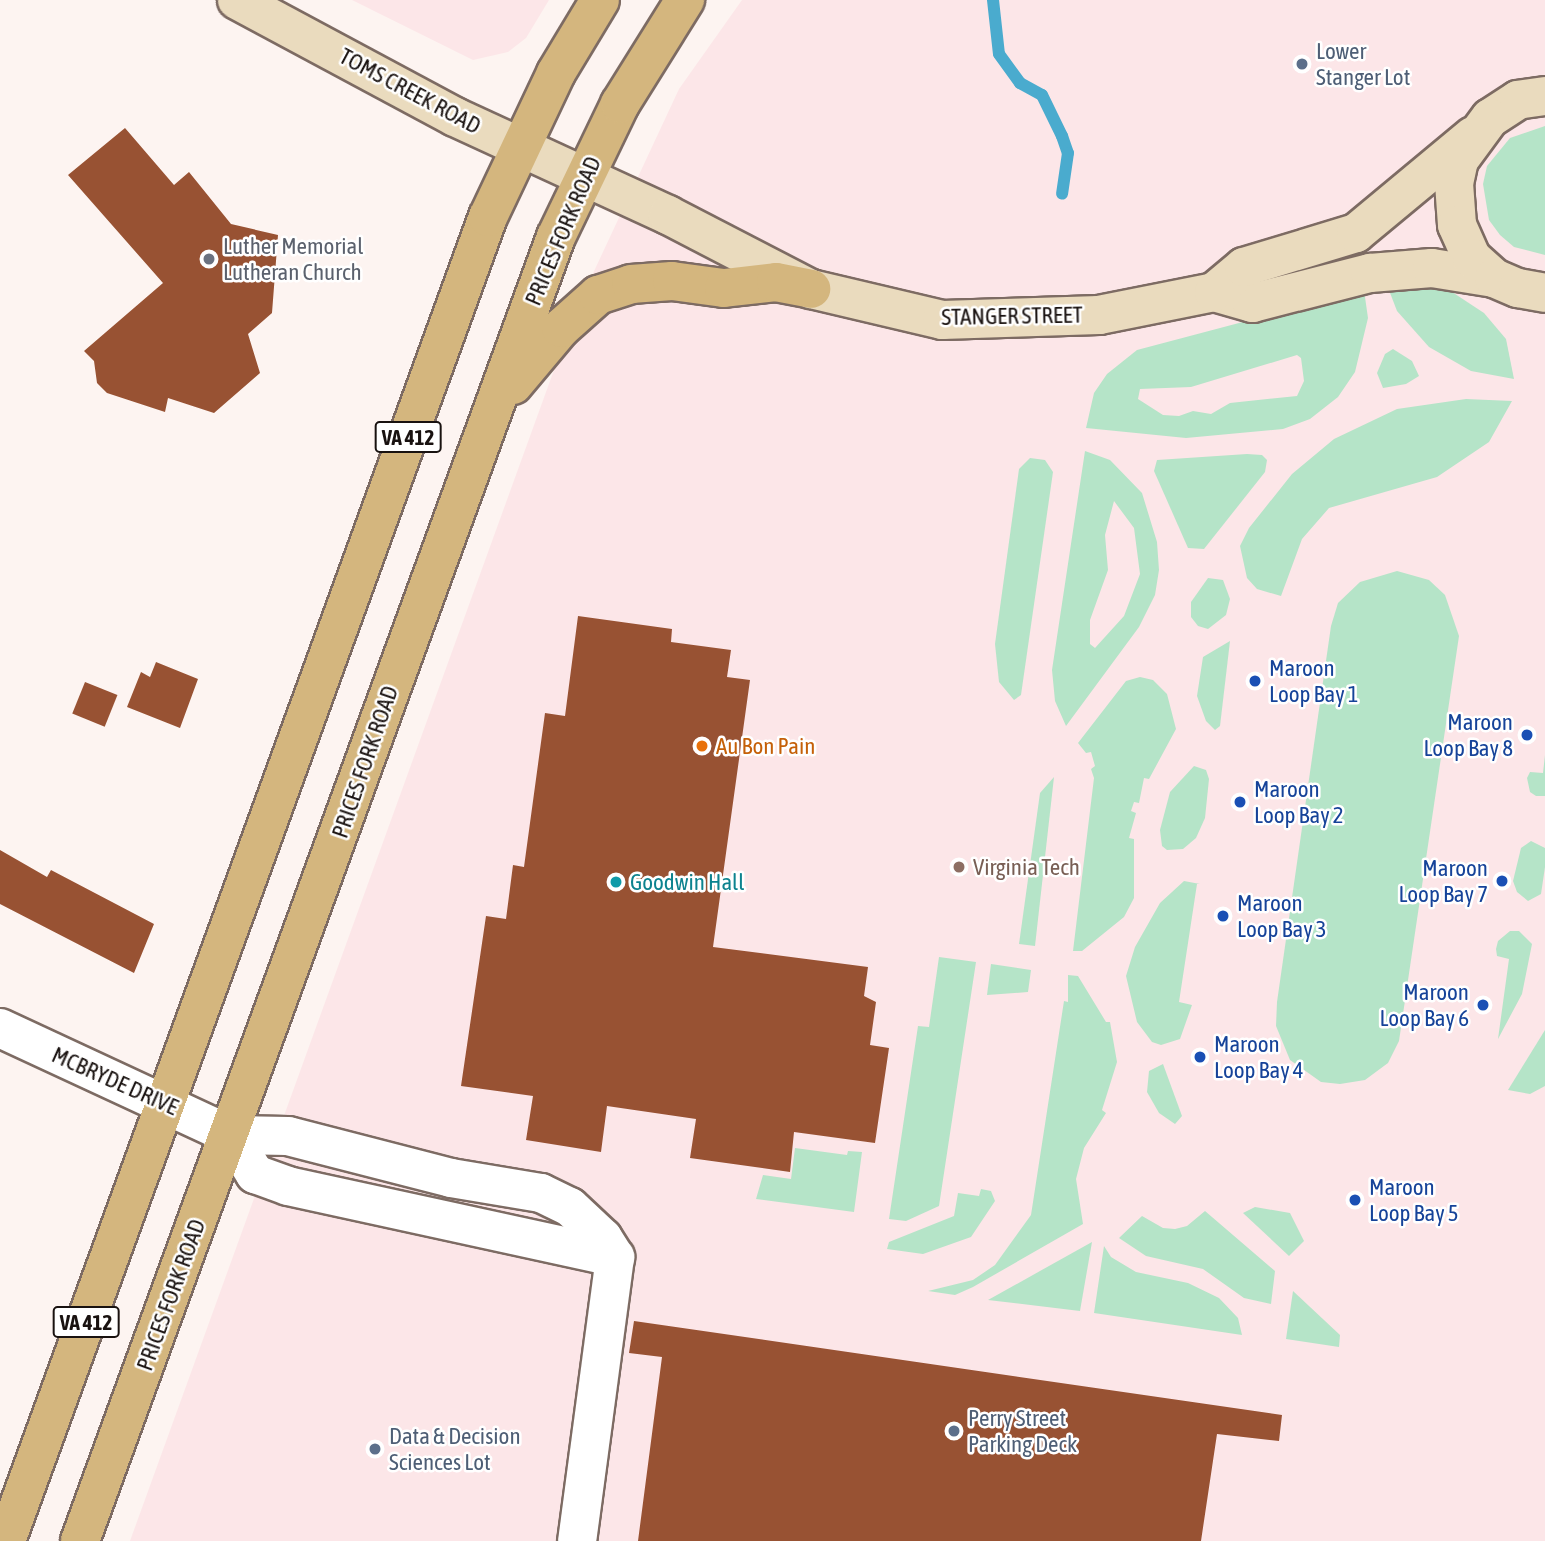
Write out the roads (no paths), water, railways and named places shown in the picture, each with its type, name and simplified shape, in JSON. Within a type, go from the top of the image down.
[{"type":"main road","name":"VA 412","points":[[6,1541],[488,217],[556,73],[600,0]]},
{"type":"main road","name":"PRICES FORK ROAD","points":[[80,1541],[231,1135],[555,237],[620,104],[685,0]]},
{"type":"main road","points":[[491,419],[526,366],[598,295],[632,284],[672,281],[724,288],[776,282],[811,289]]},
{"type":"street","name":"TOMS CREEK ROAD","points":[[237,0],[455,117],[585,177]]},
{"type":"street","name":"STANGER STREET","points":[[1214,292],[1244,267],[1356,233],[1473,136],[1490,118],[1518,100],[1545,96]]},
{"type":"street","points":[[1473,136],[1454,183],[1457,225],[1472,258],[1494,278]]},
{"type":"street","name":"STANGER STREET","points":[[585,177],[811,289],[942,320],[1099,314],[1214,292],[1252,303],[1370,272],[1432,268],[1494,278],[1545,293]]},
{"type":"street","name":"MCBRYDE DRIVE","points":[[0,1028],[231,1135]]},
{"type":"street","points":[[231,1135],[288,1136],[451,1178],[541,1193],[570,1207],[603,1238],[615,1257],[576,1541]]},
{"type":"waterway","points":[[993,0],[999,54],[1020,83],[1042,95],[1062,136],[1068,153],[1062,194]]},
{"type":"place","name":"Lower Stanger Lot","points":[[1302,64]]},
{"type":"place","name":"Luther Memorial Lutheran Church","points":[[209,259]]},
{"type":"place","name":"Maroon Loop Bay 1","points":[[1255,681]]},
{"type":"place","name":"Maroon Loop Bay 8","points":[[1527,735]]},
{"type":"place","name":"Au Bon Pain","points":[[702,746]]},
{"type":"place","name":"Maroon Loop Bay 2","points":[[1240,802]]},
{"type":"place","name":"Virginia Tech","points":[[959,867]]},
{"type":"place","name":"Maroon Loop Bay 7","points":[[1502,881]]},
{"type":"place","name":"Goodwin Hall","points":[[616,882]]},
{"type":"place","name":"Maroon Loop Bay 3","points":[[1223,916]]},
{"type":"place","name":"Maroon Loop Bay 6","points":[[1483,1005]]},
{"type":"place","name":"Maroon Loop Bay 4","points":[[1200,1057]]},
{"type":"place","name":"Maroon Loop Bay 5","points":[[1355,1200]]},
{"type":"place","name":"Perry Street Parking Deck","points":[[954,1431]]},
{"type":"place","name":"Data & Decision Sciences Lot","points":[[375,1449]]}]
